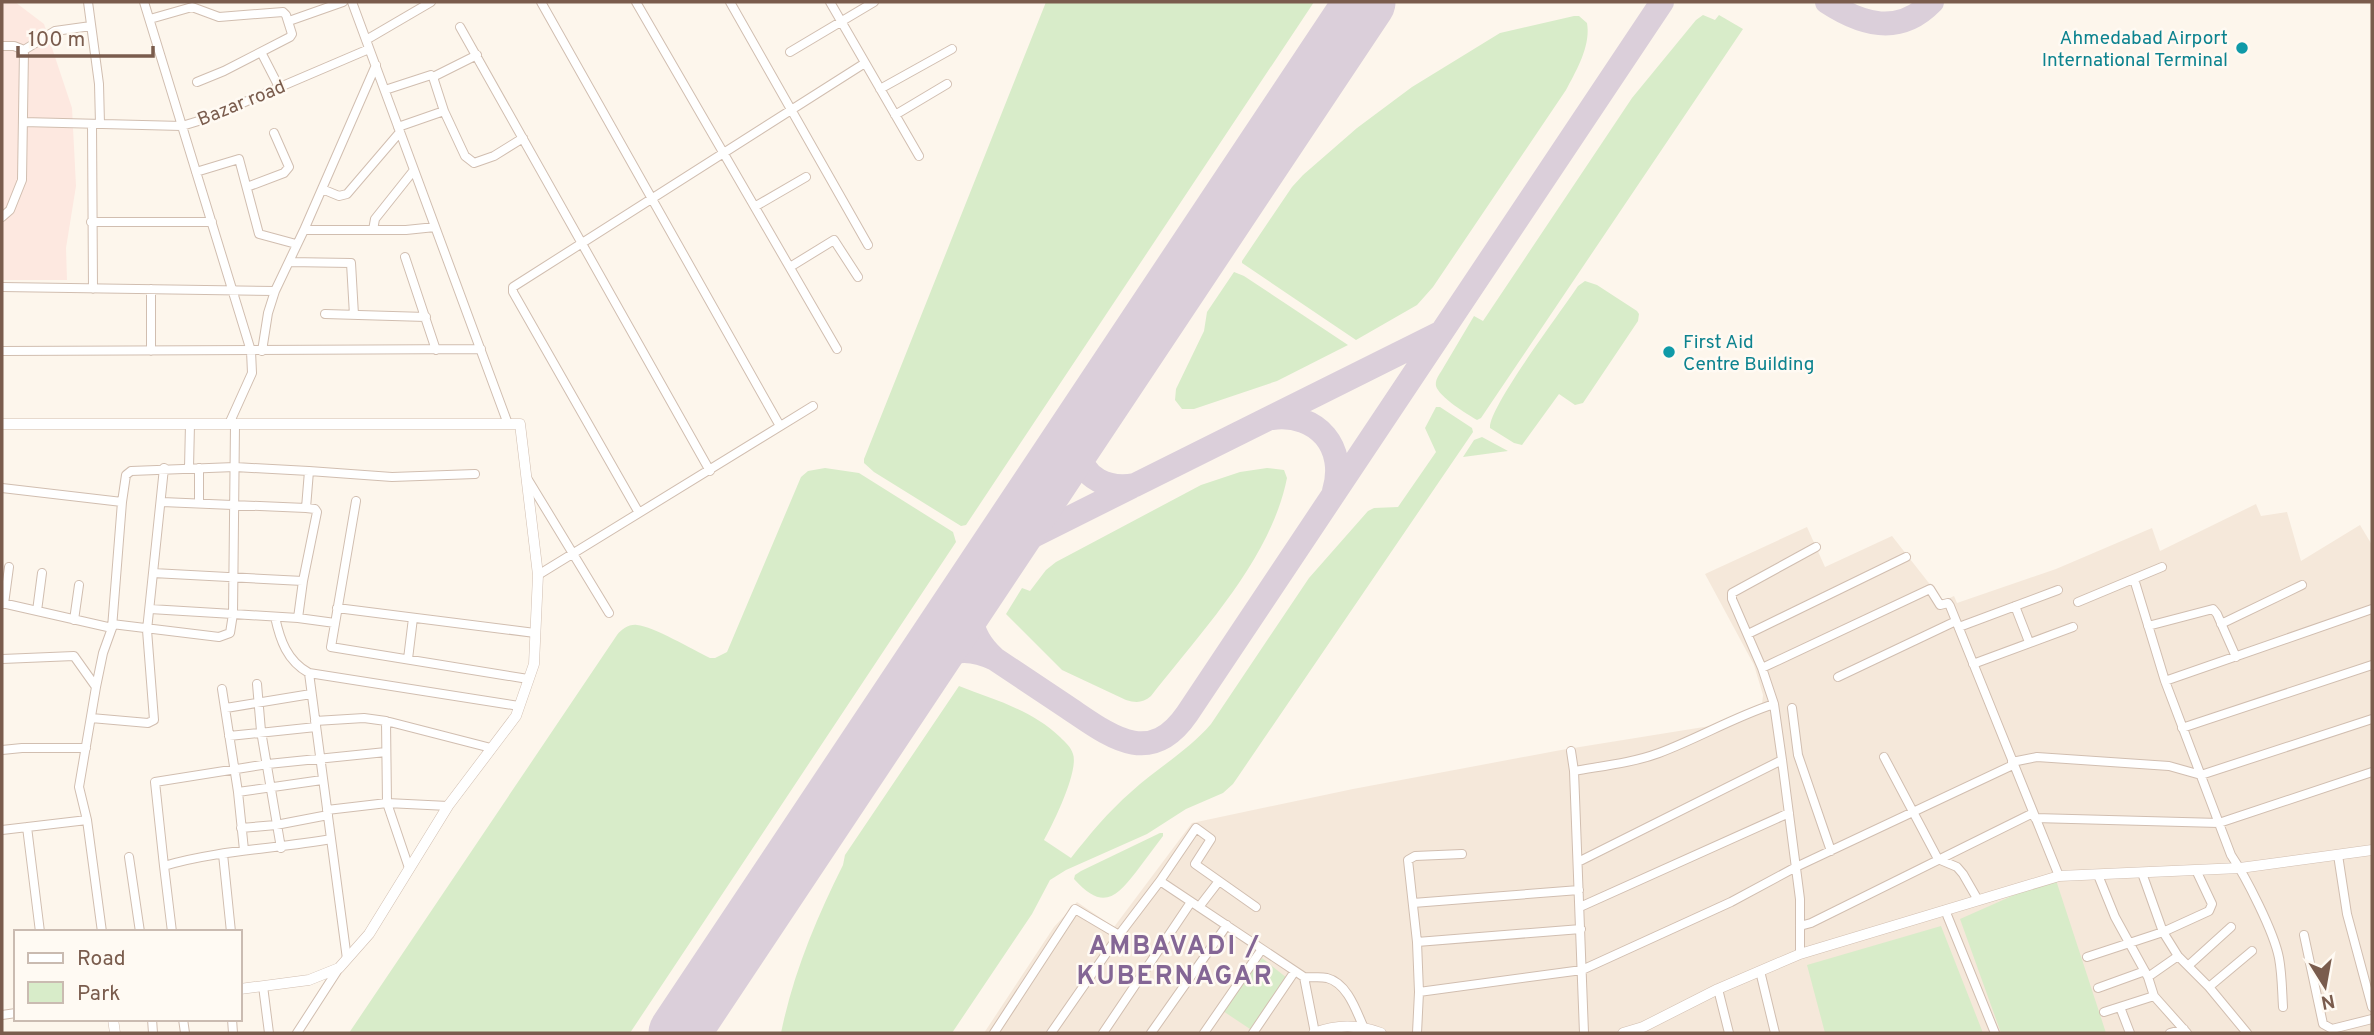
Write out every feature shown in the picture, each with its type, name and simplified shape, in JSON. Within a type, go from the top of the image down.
[{"type":"street","points":[[88,2],[99,84],[91,222],[93,289]]},
{"type":"street","points":[[9,567],[3,604],[112,626],[219,637],[230,633],[234,577],[235,467],[232,425],[252,373],[251,351],[144,2]]},
{"type":"street","points":[[289,21],[343,2]]},
{"type":"street","points":[[352,2],[508,424]]},
{"type":"street","name":"Bazar road","points":[[23,122],[182,125],[205,119],[279,88],[368,44],[431,2]]},
{"type":"street","points":[[541,2],[780,426]]},
{"type":"street","points":[[636,2],[837,349]]},
{"type":"street","points":[[730,2],[868,245]]},
{"type":"street","points":[[831,2],[919,156]]},
{"type":"street","points":[[790,52],[873,2]]},
{"type":"street","points":[[150,19],[192,7],[219,17],[283,12],[289,21],[292,34],[290,37],[197,82]]},
{"type":"street","points":[[2,46],[24,50],[55,31],[91,26]]},
{"type":"street","points":[[460,27],[710,471]]},
{"type":"street","points":[[880,89],[952,49]]},
{"type":"street","points":[[2,217],[10,210],[21,186],[24,50]]},
{"type":"street","points":[[261,52],[279,88]]},
{"type":"street","points":[[385,90],[429,75],[433,77],[477,55]]},
{"type":"street","points":[[639,513],[513,287],[865,62]]},
{"type":"street","points":[[262,351],[268,313],[275,291],[376,65]]},
{"type":"street","points":[[433,77],[444,111],[466,156],[474,163],[494,156],[523,138]]},
{"type":"street","points":[[895,115],[947,85]]},
{"type":"street","points":[[322,189],[339,196],[347,194],[399,129],[444,111]]},
{"type":"street","points":[[247,187],[284,173],[289,167],[274,133]]},
{"type":"street","points":[[196,172],[239,159],[259,234],[296,244]]},
{"type":"street","points":[[373,230],[375,219],[414,170]]},
{"type":"street","points":[[755,206],[806,177]]},
{"type":"street","points":[[91,222],[212,222]]},
{"type":"street","points":[[304,230],[435,227]]},
{"type":"street","points":[[790,267],[834,240],[858,277]]},
{"type":"street","points":[[405,257],[436,350]]},
{"type":"street","points":[[289,262],[351,263],[354,315]]},
{"type":"street","points":[[2,287],[275,291]]},
{"type":"street","points":[[151,289],[151,351]]},
{"type":"street","points":[[325,314],[426,317]]},
{"type":"street","points":[[2,351],[481,349]]},
{"type":"street","points":[[538,575],[814,406]]},
{"type":"street","points":[[2,424],[520,424],[538,575],[534,664],[516,716],[448,806],[369,934],[339,968],[297,1033]]},
{"type":"street","points":[[189,468],[190,424]]},
{"type":"street","points":[[102,930],[88,820],[79,787],[96,687],[112,626],[122,502],[127,474],[131,471],[164,468],[235,467],[392,477],[475,474]]},
{"type":"street","points":[[91,718],[148,723],[154,720],[148,630],[164,468]]},
{"type":"street","points":[[199,503],[200,468]]},
{"type":"street","points":[[306,508],[309,471]]},
{"type":"street","points":[[526,475],[609,613]]},
{"type":"street","points":[[2,488],[122,502]]},
{"type":"street","points":[[356,501],[331,647],[528,679]]},
{"type":"street","points":[[162,502],[315,509],[317,512],[298,618]]},
{"type":"street","points":[[1800,954],[1800,900],[1774,705],[1762,668],[1732,599],[1732,593],[1816,547]]},
{"type":"street","points":[[1748,634],[1906,557]]},
{"type":"street","points":[[2078,602],[2162,567]]},
{"type":"street","points":[[37,611],[42,573]]},
{"type":"street","points":[[153,573],[303,581]]},
{"type":"street","points":[[2133,579],[2165,681],[2231,855],[2275,943],[2279,958],[2283,1007]]},
{"type":"street","points":[[74,620],[79,585]]},
{"type":"street","points":[[2221,624],[2302,585]]},
{"type":"street","points":[[1762,668],[1930,589],[1940,606],[1948,603],[2059,876]]},
{"type":"street","points":[[1839,677],[1957,624],[2058,590]]},
{"type":"street","points":[[2015,606],[2029,642]]},
{"type":"street","points":[[150,608],[335,623]]},
{"type":"street","points":[[337,608],[535,633]]},
{"type":"street","points":[[2148,626],[2213,609],[2236,657]]},
{"type":"street","points":[[2165,681],[2372,609]]},
{"type":"street","points":[[275,617],[279,633],[292,660],[309,673],[519,706]]},
{"type":"street","points":[[408,659],[414,618]]},
{"type":"street","points":[[1973,664],[2073,627]]},
{"type":"street","points":[[2,659],[74,656],[96,687]]},
{"type":"street","points":[[2182,728],[2372,666]]},
{"type":"street","points":[[309,673],[318,758],[347,959]]},
{"type":"street","points":[[257,684],[261,731],[281,848]]},
{"type":"street","points":[[222,689],[244,850]]},
{"type":"street","points":[[226,708],[311,694]]},
{"type":"street","points":[[1574,771],[1658,754],[1745,713],[1774,705]]},
{"type":"street","points":[[1792,708],[1798,755],[1831,851]]},
{"type":"street","points":[[229,736],[364,718],[386,721],[491,748]]},
{"type":"street","points":[[1419,992],[1582,970],[1731,902],[1796,867],[2012,763],[2037,757],[2116,762],[2169,766],[2201,775],[2372,719]]},
{"type":"street","points":[[386,721],[387,803],[409,868]]},
{"type":"street","points":[[2,750],[86,748]]},
{"type":"street","points":[[1570,751],[1574,771],[1584,1033]]},
{"type":"street","points":[[172,930],[155,782],[268,764],[386,752]]},
{"type":"street","points":[[1884,757],[1938,859],[1957,867],[1964,874],[1978,900]]},
{"type":"street","points":[[1578,862],[1782,760]]},
{"type":"street","points":[[1800,926],[2034,816],[2219,823],[2372,772]]},
{"type":"street","points":[[238,792],[322,780]]},
{"type":"street","points":[[241,828],[276,825],[387,803],[448,806]]},
{"type":"street","points":[[1580,907],[1789,813]]},
{"type":"street","points":[[2,830],[88,820]]},
{"type":"street","points":[[27,827],[40,930]]},
{"type":"street","points":[[1051,1033],[1196,828],[1212,839],[1195,864],[1256,907]]},
{"type":"street","points":[[164,866],[193,858],[331,839]]},
{"type":"street","points":[[1623,1033],[1644,1030],[1718,989],[1800,954],[2059,876],[2240,869],[2372,850]]},
{"type":"street","points":[[223,854],[231,930]]},
{"type":"street","points":[[1418,1033],[1417,942],[1408,863],[1410,858],[1462,854]]},
{"type":"street","points":[[2338,855],[2347,915],[2372,1007]]},
{"type":"street","points":[[129,857],[140,930]]},
{"type":"street","points":[[2087,957],[2163,932],[2209,911],[2212,904],[2196,870]]},
{"type":"street","points":[[2142,873],[2163,932],[2178,956],[2209,987],[2247,1033]]},
{"type":"street","points":[[2098,874],[2115,917],[2146,974],[2154,996],[2185,1031]]},
{"type":"street","points":[[1160,881],[1304,977],[1330,979],[1351,999],[1363,1026]]},
{"type":"street","points":[[1103,1033],[1195,904],[1219,881]]},
{"type":"street","points":[[1413,903],[1579,890]]},
{"type":"street","points":[[994,1033],[1075,909],[1118,935]]},
{"type":"street","points":[[1945,910],[1995,1033]]},
{"type":"street","points":[[1151,1033],[1227,925]]},
{"type":"street","points":[[2189,965],[2231,927]]},
{"type":"street","points":[[1417,942],[1581,929]]},
{"type":"street","points":[[2304,935],[2323,1024],[2332,1029],[2369,1022],[2372,1019]]},
{"type":"street","points":[[1204,1033],[1262,949]]},
{"type":"street","points":[[2209,987],[2252,951]]},
{"type":"street","points":[[2098,988],[2146,974],[2178,956]]},
{"type":"street","points":[[242,989],[309,980],[339,968]]},
{"type":"street","points":[[1254,1033],[1296,971]]},
{"type":"street","points":[[1760,971],[1776,1033]]},
{"type":"street","points":[[1304,977],[1315,1033],[1334,1026],[1363,1026],[1381,1033]]},
{"type":"street","points":[[262,986],[268,1033]]},
{"type":"street","points":[[1718,989],[1729,1033]]},
{"type":"street","points":[[2104,1012],[2154,996]]},
{"type":"street","points":[[2120,1007],[2130,1033]]},
{"type":"street","points":[[2170,1033],[2185,1031]]},
{"type":"shaded area","points":[[2,2],[15,2],[44,24],[72,108],[76,186],[66,248],[67,280],[2,280]]},
{"type":"shaded area","points":[[2256,504],[2261,516],[2287,512],[2301,561],[2360,525],[2372,545],[2372,1033],[984,1033],[1054,927],[1077,902],[1114,927],[1192,823],[1353,789],[1561,750],[1710,726],[1762,705],[1763,695],[1754,665],[1705,574],[1807,527],[1825,567],[1892,536],[1943,601],[1954,596],[1957,603],[2056,569],[2152,528],[2160,551]]},
{"type":"green space","points":[[1046,2],[1314,2],[966,525],[961,526],[874,472],[864,463],[864,459]]},
{"type":"green space","points":[[1703,15],[1715,20],[1719,15],[1743,29],[1481,418],[1477,420],[1442,395],[1436,386],[1439,376],[1474,316],[1483,321],[1632,98]]},
{"type":"green space","points":[[1579,16],[1587,23],[1588,32],[1582,58],[1566,90],[1433,287],[1417,305],[1356,340],[1242,263],[1292,187],[1303,175],[1357,128],[1412,87],[1500,33]]},
{"type":"green space","points":[[1234,272],[1348,345],[1277,381],[1194,409],[1182,409],[1175,400],[1176,389],[1204,331],[1207,312]]},
{"type":"green space","points":[[1585,281],[1597,285],[1637,311],[1638,321],[1583,403],[1575,405],[1559,394],[1522,445],[1514,443],[1490,428],[1493,417],[1528,358],[1578,286]]},
{"type":"green space","points":[[1436,407],[1472,428],[1473,432],[1233,784],[1223,793],[1186,809],[1147,834],[1066,870],[1050,880],[1032,914],[952,1033],[781,1033],[799,968],[845,855],[959,686],[1025,713],[1049,728],[1071,749],[1074,762],[1069,784],[1044,840],[1071,858],[1123,800],[1211,724],[1309,578],[1368,511],[1374,508],[1398,507],[1436,452],[1425,428]]},
{"type":"green space","points":[[1482,437],[1508,451],[1463,457],[1474,440]]},
{"type":"green space","points":[[825,468],[859,473],[953,532],[956,542],[630,1033],[349,1033],[617,635],[631,625],[644,626],[710,658],[727,652],[801,477],[808,471]]},
{"type":"green space","points":[[1267,468],[1284,470],[1287,478],[1279,508],[1266,537],[1250,566],[1212,620],[1145,700],[1126,700],[1062,670],[1006,614],[1022,588],[1030,591],[1046,570],[1056,562],[1201,485],[1240,472]]},
{"type":"green space","points":[[1163,833],[1163,836],[1115,894],[1100,898],[1084,889],[1074,879],[1081,871]]},
{"type":"green space","points":[[2055,877],[2106,1033],[2001,1033],[1960,919]]},
{"type":"green space","points":[[1941,926],[1983,1033],[1825,1033],[1807,965]]},
{"type":"green space","points":[[1262,958],[1287,978],[1250,1029],[1223,1011]]},
{"type":"taxiway","points":[[906,691],[925,670],[944,656],[967,651],[995,659],[1098,728],[1128,742],[1158,740],[1173,731],[1187,714],[1662,2]]},
{"type":"taxiway","points":[[1827,2],[1854,16],[1880,23],[1907,20],[1932,2]]},
{"type":"taxiway","points":[[1085,421],[1079,446],[1085,468],[1091,475],[1107,484],[1135,485],[1438,334]]},
{"type":"taxiway","points":[[1272,418],[1303,421],[1325,436],[1336,461],[1334,491]]},
{"type":"taxiway","points":[[995,557],[1131,487]]},
{"type":"taxiway","points":[[984,573],[975,598],[972,618],[978,638],[994,658]]},
{"type":"runway","points":[[679,1033],[1365,2]]},
{"type":"place","name":"Ahmedabad Airport International Terminal","points":[[2242,48]]},
{"type":"place","name":"First Aid Centre Building","points":[[1669,352]]},
{"type":"district","name":"AMBAVADI / KUBERNAGAR","points":[[1175,960]]}]
